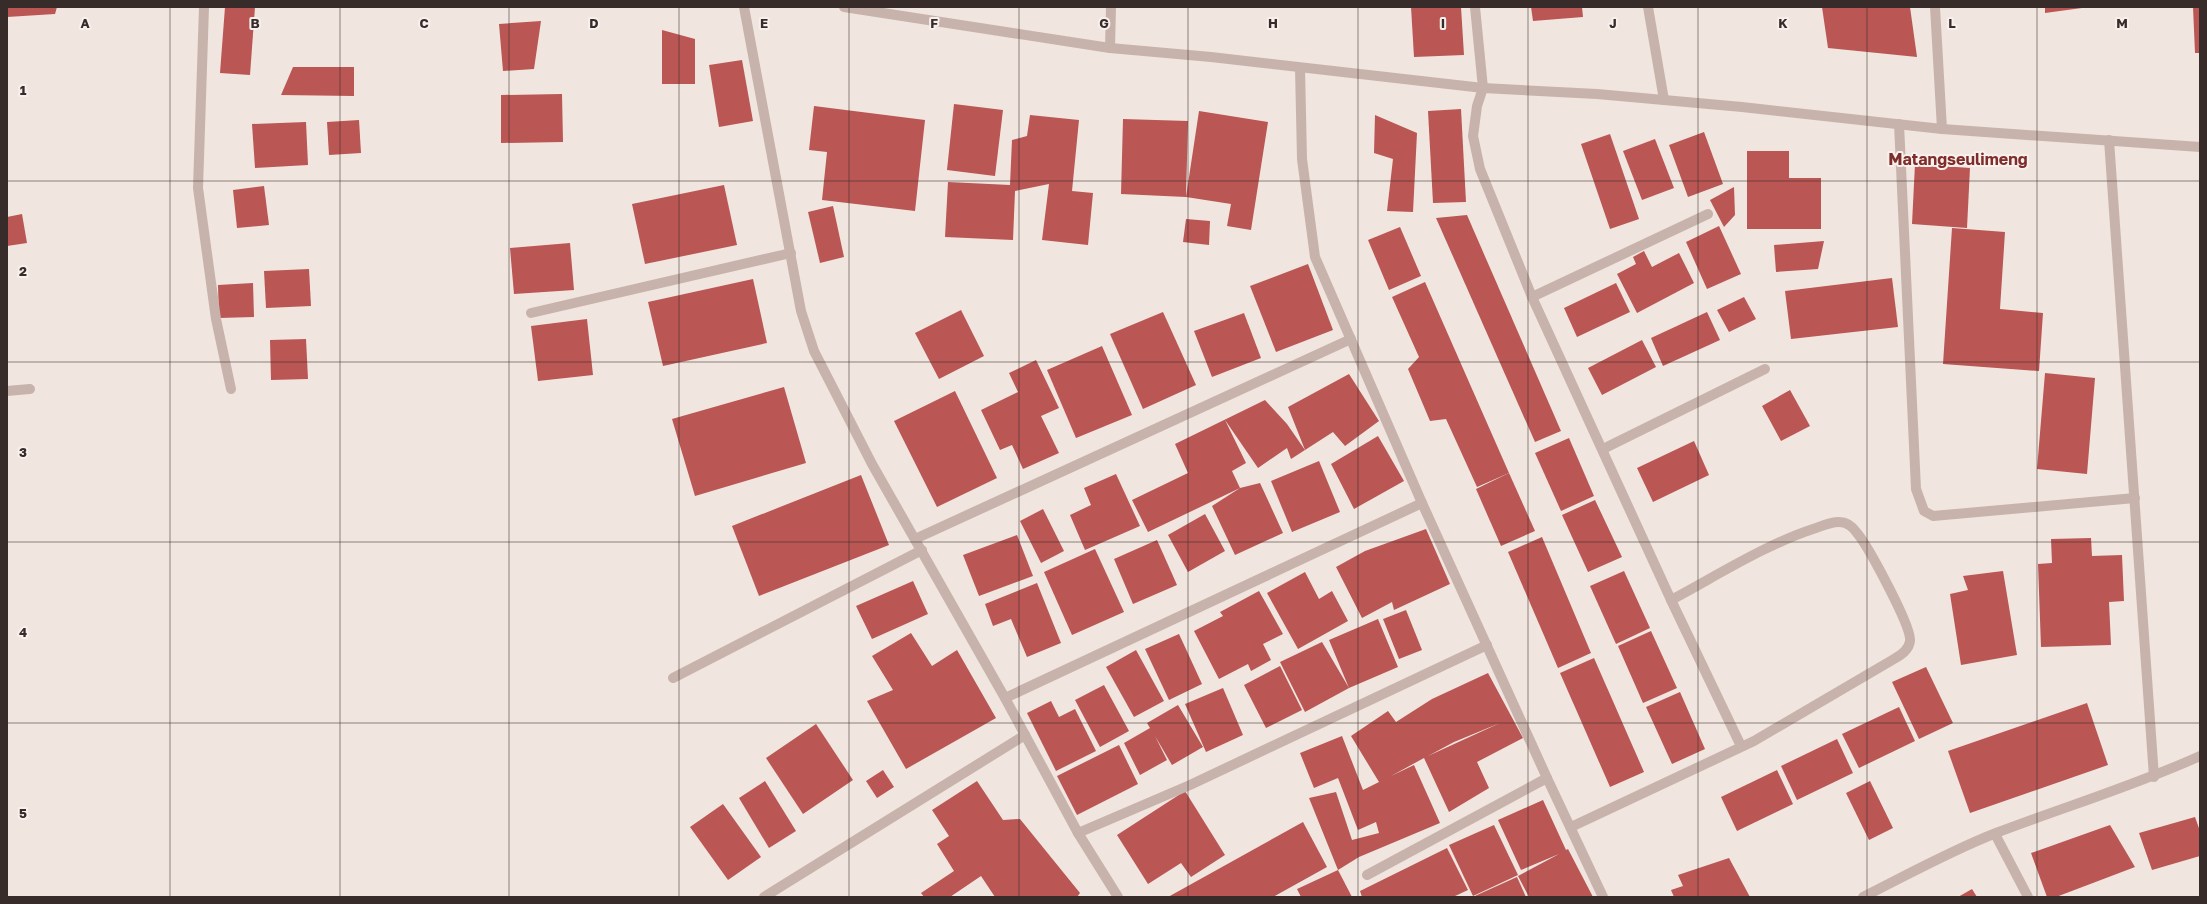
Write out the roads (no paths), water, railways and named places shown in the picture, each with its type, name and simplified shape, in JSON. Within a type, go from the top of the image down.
[{"type":"street","points":[[204,7],[198,188],[216,320],[231,389]]},
{"type":"street","points":[[744,7],[801,311],[814,351],[872,464],[1005,698],[1078,833],[1118,897]]},
{"type":"street","points":[[844,7],[1110,48],[1210,57],[1483,88],[1664,100],[1942,129],[2200,147]]},
{"type":"street","points":[[1110,48],[1111,7]]},
{"type":"street","points":[[1475,7],[1483,88],[1474,122],[1474,148],[1488,194],[1532,297],[1671,600],[1741,746]]},
{"type":"street","points":[[1648,7],[1664,100]]},
{"type":"street","points":[[1936,7],[1942,129]]},
{"type":"street","points":[[1300,68],[1302,159],[1313,250],[1324,282],[1422,503],[1547,778],[1603,897]]},
{"type":"street","points":[[1899,124],[1916,489],[1921,507],[1927,514],[1933,516],[2135,498]]},
{"type":"street","points":[[2109,140],[2154,777]]},
{"type":"street","points":[[1532,297],[1708,214]]},
{"type":"street","points":[[531,313],[791,253]]},
{"type":"street","points":[[915,539],[1350,339]]},
{"type":"street","points":[[1603,449],[1765,369]]},
{"type":"street","points":[[7,391],[30,389]]},
{"type":"street","points":[[1005,698],[1422,503]]},
{"type":"street","points":[[1571,827],[1754,740],[1902,654],[1909,646],[1910,641],[1910,632],[1904,619],[1858,534],[1849,525],[1841,522],[1795,535],[1671,600]]},
{"type":"street","points":[[673,678],[922,550]]},
{"type":"street","points":[[1078,833],[1190,785],[1487,645]]},
{"type":"street","points":[[764,897],[1025,735]]},
{"type":"street","points":[[1863,897],[1950,853],[1995,834],[2154,777],[2200,756]]},
{"type":"street","points":[[1367,875],[1547,778]]},
{"type":"street","points":[[1995,834],[2028,897]]},
{"type":"district","name":"Matangseulimeng","points":[[1958,159]]}]
